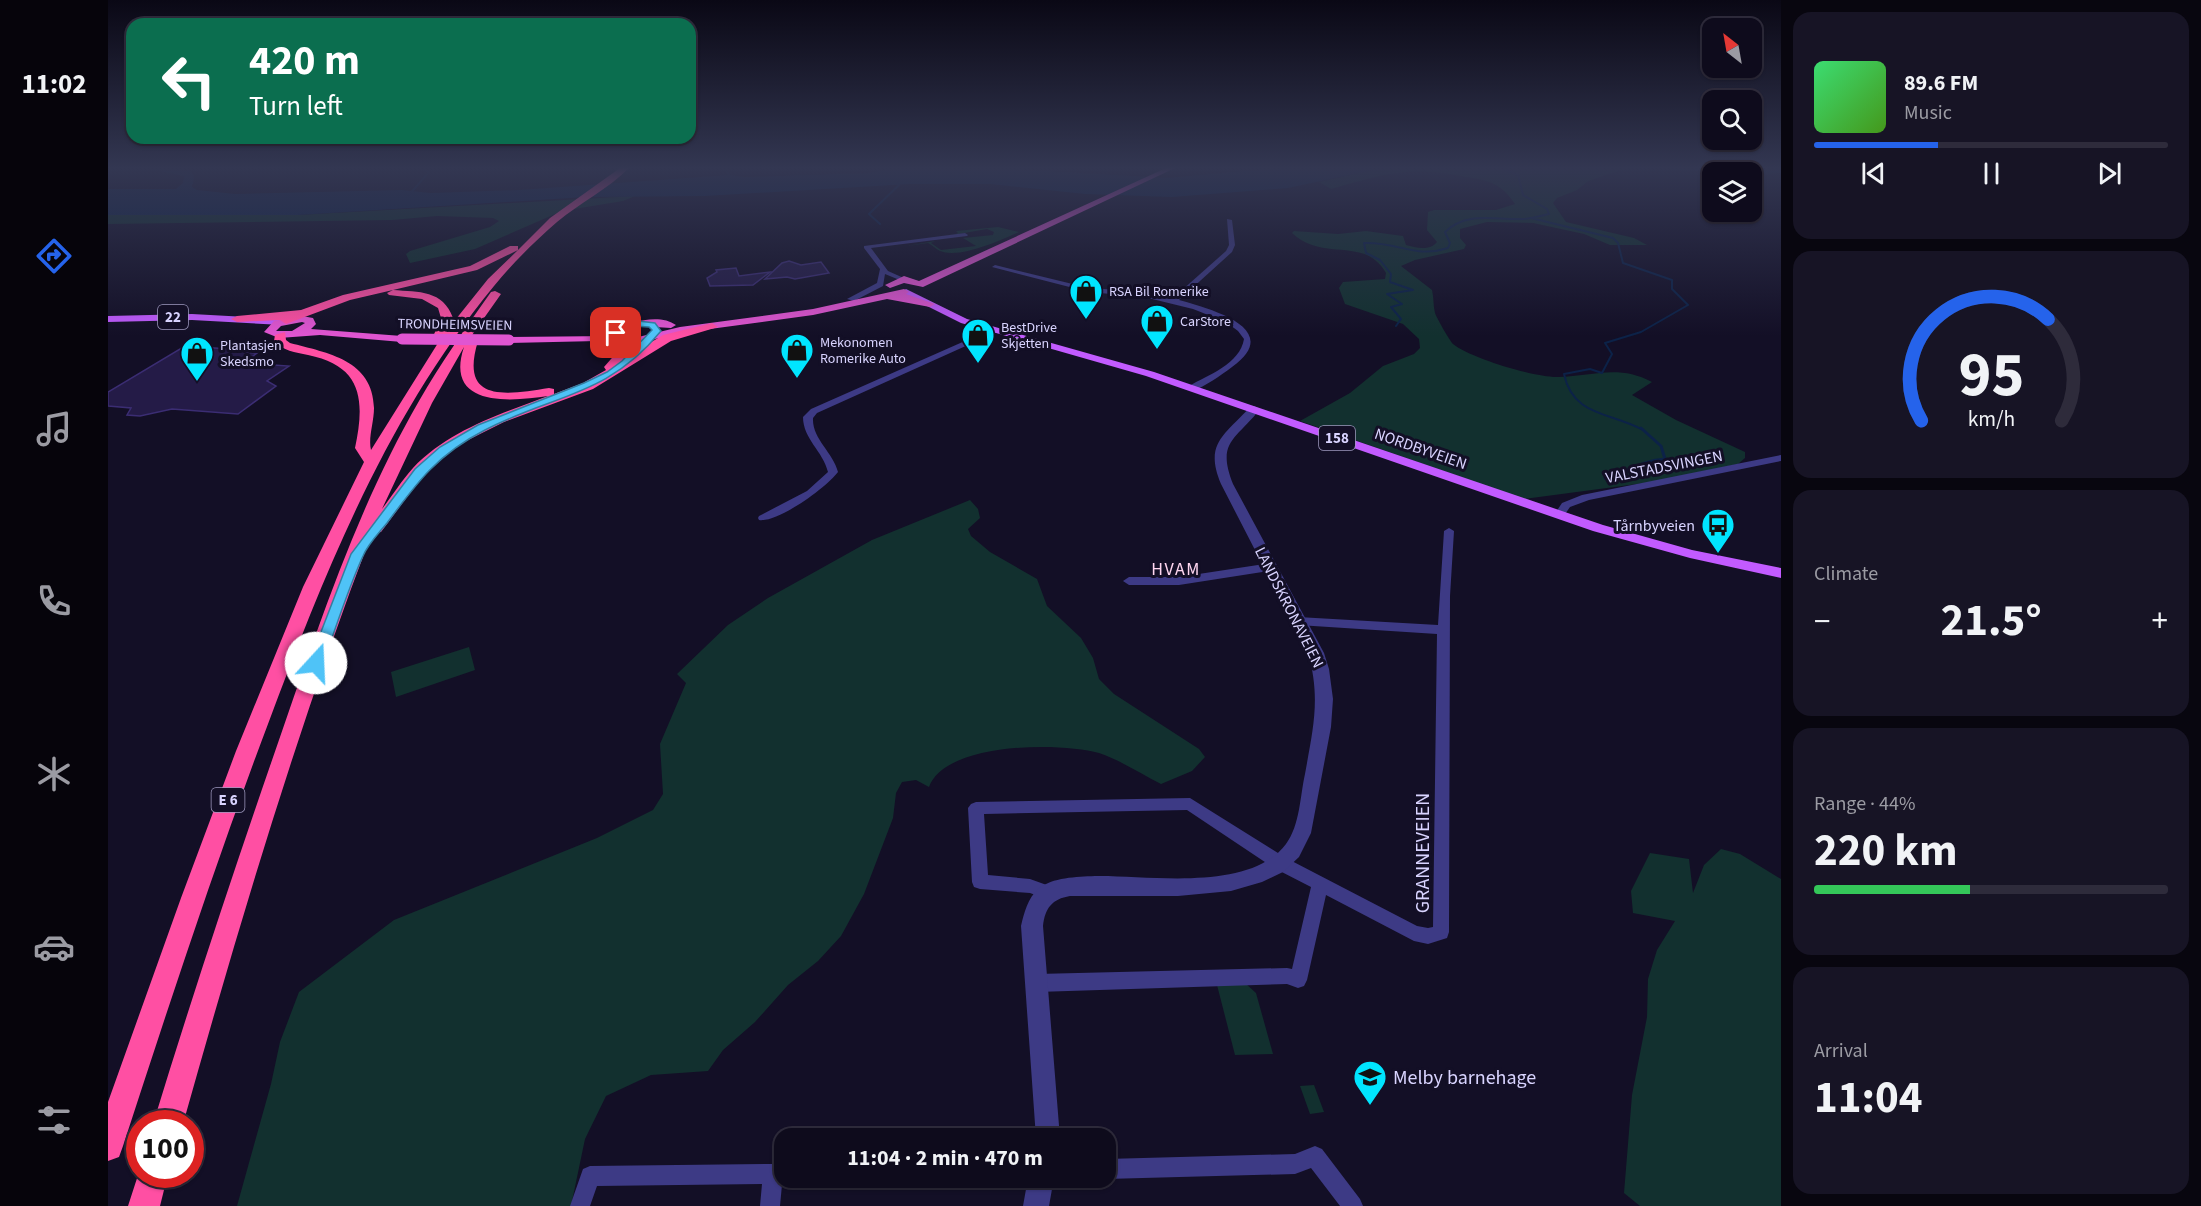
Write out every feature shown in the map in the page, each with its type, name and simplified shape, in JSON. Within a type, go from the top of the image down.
[{"type":"highway","name":"E 6","points":[[108,1146],[194,894],[259,719],[311,591],[372,463],[432,358],[498,272],[548,224]]},
{"type":"highway","name":"E 6","points":[[172,1110],[302,701],[389,475],[416,421],[459,346],[490,301],[528,255],[562,224]]},
{"type":"highway","name":"22","points":[[621,335],[638,323],[651,332],[905,292],[1046,224]]},
{"type":"highway","points":[[237,319],[273,318],[320,307],[355,295],[473,268],[511,250],[540,231]]},
{"type":"highway","name":"22","points":[[854,301],[888,277],[904,279],[926,274],[1014,239]]},
{"type":"highway","points":[[888,277],[905,292]]},
{"type":"highway","points":[[904,279],[918,286]]},
{"type":"highway","points":[[282,329],[304,330],[330,307],[352,300],[390,293],[425,296],[440,303],[447,313],[432,358]]},
{"type":"highway","name":"22","points":[[621,335],[712,327],[789,316],[854,301],[899,297],[930,304]]},
{"type":"highway","points":[[490,301],[467,353],[463,369],[467,382],[485,392],[526,395],[575,384],[602,372],[619,359],[625,348],[621,335]]},
{"type":"highway","points":[[282,329],[320,307]]},
{"type":"highway","name":"22","points":[[582,333],[642,319],[724,321]]},
{"type":"highway","name":"TRONDHEIMSVEIEN","points":[[311,322],[404,336]]},
{"type":"highway","points":[[357,554],[410,482],[427,463],[450,446],[499,419],[588,386],[667,338],[712,327]]},
{"type":"highway","points":[[282,329],[280,341],[286,346],[337,359],[347,364],[358,377],[364,388],[368,408],[362,448],[372,463]]},
{"type":"highway","name":"TRONDHEIMSVEIEN","points":[[282,329],[404,336],[511,338],[621,335]]},
{"type":"highway","points":[[618,369],[651,332]]},
{"type":"highway","name":"TRONDHEIMSVEIEN","points":[[511,338],[582,333],[621,335]]},
{"type":"highway","points":[[144,1206],[149,1188]]},
{"type":"main road","name":"NORDBYVEIEN","points":[[918,286],[925,296],[982,327]]},
{"type":"main road","name":"NORDBYVEIEN","points":[[905,292],[982,327],[1115,363],[1197,389],[1559,515],[1669,549],[1781,573]]},
{"type":"main road","name":"TRONDHEIMSVEIEN","points":[[108,320],[237,319],[282,329]]},
{"type":"main road","name":"TRONDHEIMSVEIEN","points":[[108,320],[229,323],[282,329]]},
{"type":"street","points":[[1173,302],[1229,252],[1232,245],[1230,224]]},
{"type":"street","points":[[854,301],[888,277],[866,248],[961,237]]},
{"type":"street","points":[[995,267],[1092,291],[1131,293],[1173,302],[1224,317],[1240,327],[1247,335],[1249,342],[1246,349],[1217,375],[1197,389]]},
{"type":"street","points":[[763,518],[808,494],[828,480],[833,472],[826,452],[810,433],[807,424],[808,417],[814,411],[995,331]]},
{"type":"street","name":"LANDSKRONAVEIEN","points":[[1259,411],[1237,428],[1221,446],[1220,470],[1298,621],[1317,653],[1324,674],[1326,692],[1325,716],[1303,832],[1291,852],[1280,863],[1251,879],[1231,883],[1076,886],[1049,893],[1030,886],[980,882],[976,808],[1190,804],[1280,863]]},
{"type":"street","name":"VALSTADSVINGEN","points":[[1559,515],[1570,502],[1586,497],[1781,458]]},
{"type":"street","name":"GRANNEVEIEN","points":[[1280,863],[1414,933],[1428,936],[1441,932],[1444,630],[1449,531]]},
{"type":"street","points":[[1129,581],[1179,581],[1271,567]]},
{"type":"street","points":[[1298,621],[1444,630]]},
{"type":"street","points":[[1037,983],[1287,976],[1298,980],[1320,884]]},
{"type":"street","points":[[1047,1128],[1032,926],[1034,913],[1049,893]]},
{"type":"street","points":[[1116,1169],[1295,1164],[1315,1156],[1353,1206]]},
{"type":"street","points":[[580,1206],[590,1176],[774,1174]]},
{"type":"street","points":[[770,1206],[775,1188]]},
{"type":"street","points":[[1036,1206],[1039,1188]]},
{"type":"green space","points":[[494,224],[532,224],[475,249],[410,263],[406,254],[410,251]]},
{"type":"green space","points":[[1427,224],[1478,224],[1460,229],[1460,238],[1466,245],[1464,249],[1415,260],[1401,266],[1432,290],[1434,310],[1453,344],[1473,355],[1535,374],[1558,377],[1617,372],[1640,377],[1652,382],[1632,395],[1676,420],[1745,452],[1745,458],[1738,464],[1652,482],[1524,499],[1300,421],[1350,393],[1383,366],[1414,354],[1420,348],[1419,339],[1403,324],[1345,304],[1339,288],[1343,282],[1385,279],[1386,273],[1377,262],[1367,255],[1355,252],[1317,247],[1304,242],[1292,233],[1294,231],[1338,234],[1366,231],[1403,236],[1406,245],[1427,248],[1437,242],[1427,230]]},
{"type":"green space","points":[[1539,224],[1576,224],[1634,238],[1647,245],[1610,245],[1584,234]]},
{"type":"green space","points":[[998,227],[1019,232],[958,253],[940,251],[928,243],[907,246],[935,241],[931,243],[941,250],[976,246],[963,238],[993,235],[994,232],[987,229],[953,235],[958,233],[956,231]]},
{"type":"green space","points":[[970,500],[978,509],[980,518],[968,529],[971,536],[990,552],[1037,579],[1047,606],[1081,638],[1093,658],[1099,679],[1114,694],[1199,749],[1205,757],[1192,771],[1161,784],[1099,753],[1081,749],[1032,747],[1005,749],[957,761],[939,772],[929,787],[916,780],[902,782],[896,793],[893,818],[864,894],[841,936],[818,961],[788,985],[755,1022],[723,1050],[708,1071],[651,1075],[606,1096],[585,1139],[571,1206],[237,1206],[271,1084],[280,1042],[299,992],[394,920],[597,838],[653,810],[663,794],[660,744],[686,683],[677,674],[728,625],[768,598],[872,540]]},
{"type":"green space","points":[[469,647],[475,670],[396,697],[391,672]]},
{"type":"green space","points":[[1721,849],[1740,854],[1781,879],[1781,1206],[1640,1206],[1624,1193],[1632,1095],[1647,1017],[1648,979],[1657,950],[1675,921],[1633,913],[1631,891],[1650,853],[1689,859],[1693,893],[1704,865]]},
{"type":"green space","points":[[1245,983],[1256,993],[1273,1054],[1235,1055],[1217,985]]},
{"type":"green space","points":[[1314,1085],[1324,1112],[1310,1114],[1300,1086]]},
{"type":"building","points":[[789,261],[801,265],[821,262],[829,273],[795,279],[787,277],[765,279],[782,263]]},
{"type":"building","points":[[736,268],[739,276],[770,272],[753,285],[710,286],[707,278],[717,272],[716,270]]},
{"type":"building","name":"Plantasjen Skedsmo","points":[[185,346],[245,350],[242,352],[257,353],[252,357],[267,358],[258,364],[289,366],[267,381],[276,386],[238,414],[172,409],[140,416],[127,415],[131,408],[108,406],[108,392]]},
{"type":"waterway","points":[[1396,326],[1401,319],[1391,307],[1402,304],[1387,294],[1413,290],[1390,282],[1391,274],[1380,260],[1366,253],[1364,243],[1386,244],[1415,251],[1436,251],[1448,248],[1450,243],[1445,232],[1455,224]]},
{"type":"waterway","points":[[1557,224],[1613,238],[1618,243],[1623,263],[1672,280],[1672,289],[1688,305],[1641,332],[1605,343],[1612,354],[1602,373],[1590,369],[1564,374],[1569,388],[1585,406],[1643,430]]},
{"type":"waterway","points":[[1605,478],[1648,462],[1665,459],[1661,446],[1641,428]]},
{"type":"place","name":"RSA Bil Romerike","points":[[1086,320]]},
{"type":"place","name":"CarStore","points":[[1157,350]]},
{"type":"place","name":"BestDrive Skjetten","points":[[978,364]]},
{"type":"place","name":"Mekonomen Romerike Auto","points":[[797,379]]},
{"type":"place","name":"Plantasjen Skedsmo","points":[[197,382]]},
{"type":"place","name":"Tårnbyveien","points":[[1718,554]]},
{"type":"place","name":"Melby barnehage","points":[[1370,1106]]},
{"type":"district","name":"HVAM","points":[[1176,569]]},
{"type":"route","points":[[316,663],[357,554],[419,471],[455,441],[482,427],[588,386],[610,374],[626,363],[648,338],[656,333],[657,328],[638,323],[622,327],[616,333]]}]
